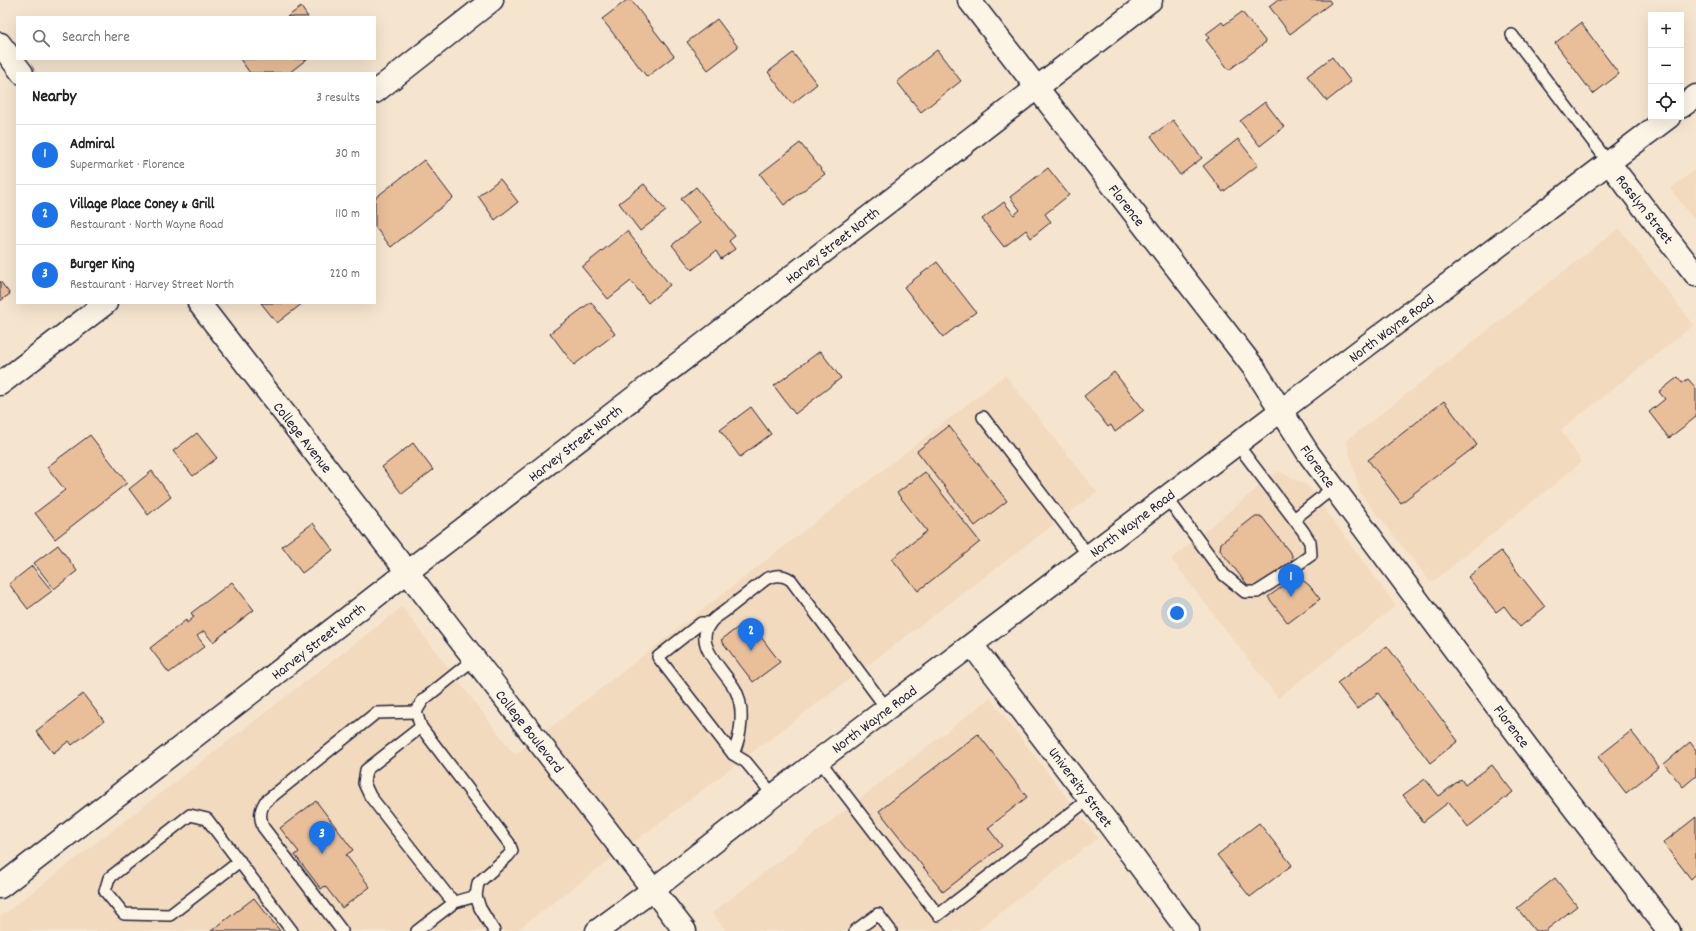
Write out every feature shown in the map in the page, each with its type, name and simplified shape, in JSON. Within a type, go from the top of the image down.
[{"type":"street","points":[[376,91],[492,0]]},
{"type":"street","name":"Florence","points":[[969,0],[1254,368],[1308,453],[1539,763],[1669,931]]},
{"type":"street","name":"Harvey Street North","points":[[0,887],[1150,0]]},
{"type":"street","points":[[0,44],[21,72]]},
{"type":"street","points":[[1684,106],[1696,96]]},
{"type":"street","name":"North Wayne Road","points":[[597,931],[654,889],[819,760],[1665,120]]},
{"type":"street","name":"Rosslyn Street","points":[[1609,163],[1696,275]]},
{"type":"street","points":[[0,384],[105,304]]},
{"type":"street","name":"College Avenue","points":[[200,304],[407,572]]},
{"type":"street","name":"College Boulevard","points":[[407,572],[654,889],[685,931]]},
{"type":"street","name":"University Street","points":[[972,645],[1188,931]]},
{"type":"lane","points":[[1512,35],[1609,163]]},
{"type":"lane","points":[[983,417],[1089,556]]},
{"type":"lane","points":[[1167,498],[1224,575],[1245,592],[1257,592],[1311,555],[1310,542],[1238,444]]},
{"type":"lane","points":[[1294,519],[1334,488]]},
{"type":"lane","points":[[733,754],[740,734],[739,699],[736,691],[710,655],[705,634],[710,623],[766,579],[774,576],[786,577],[791,580],[887,709]]},
{"type":"lane","points":[[710,623],[701,624],[658,657],[733,754],[746,762],[774,796]]},
{"type":"lane","points":[[474,659],[423,700],[416,712],[421,727],[509,843],[512,851],[478,883],[476,896],[480,908],[494,931]]},
{"type":"lane","points":[[342,931],[263,827],[260,815],[262,808],[265,802],[376,713],[416,712]]},
{"type":"lane","points":[[421,727],[366,770],[364,783],[370,796],[448,896],[455,902]]},
{"type":"lane","points":[[819,760],[938,915],[1089,799]]},
{"type":"lane","points":[[240,861],[170,915],[124,914],[105,891],[109,878],[190,815],[207,819],[240,861],[292,931]]},
{"type":"lane","points":[[417,931],[455,902],[476,896]]},
{"type":"lane","points":[[855,931],[878,914],[890,931]]},
{"type":"shaded area","points":[[1696,169],[1696,222],[1670,189]]},
{"type":"shaded area","points":[[1619,228],[1694,325],[1561,430],[1582,462],[1431,583],[1360,493],[1346,441]]},
{"type":"shaded area","points":[[1005,375],[1097,492],[516,931],[0,931],[0,917],[402,607],[515,755]]},
{"type":"shaded area","points":[[1278,471],[1307,485],[1396,606],[1278,698],[1171,559]]},
{"type":"shaded area","points":[[990,698],[1098,838],[977,931],[726,931],[712,913]]},
{"type":"building","points":[[627,0],[631,0],[674,56],[647,77],[602,19]]},
{"type":"building","points":[[1277,0],[1329,0],[1331,3],[1290,34],[1269,6]]},
{"type":"building","points":[[301,7],[307,16],[288,16]]},
{"type":"building","points":[[1242,12],[1266,42],[1229,70],[1206,40],[1209,38],[1206,34],[1222,22],[1224,25]]},
{"type":"building","points":[[717,19],[738,47],[708,70],[687,42]]},
{"type":"building","points":[[1581,23],[1619,74],[1593,94],[1555,43]]},
{"type":"building","points":[[937,50],[961,81],[921,112],[897,82]]},
{"type":"building","points":[[793,53],[817,84],[792,104],[768,72]]},
{"type":"building","points":[[1332,57],[1351,82],[1327,101],[1307,76]]},
{"type":"building","points":[[241,60],[306,60],[290,72],[249,72]]},
{"type":"building","points":[[1265,102],[1284,127],[1260,146],[1240,121]]},
{"type":"building","points":[[1173,120],[1202,158],[1180,175],[1151,136]]},
{"type":"building","points":[[1238,139],[1258,165],[1223,192],[1203,166]]},
{"type":"building","points":[[800,143],[825,174],[784,205],[760,174]]},
{"type":"building","points":[[424,160],[453,198],[391,247],[376,228],[376,197]]},
{"type":"building","points":[[1048,168],[1069,195],[1045,214],[1051,222],[1031,238],[1026,230],[1004,247],[982,219],[1004,202],[1014,215],[1020,210],[1010,197]]},
{"type":"building","points":[[500,179],[518,202],[495,220],[478,196]]},
{"type":"building","points":[[644,184],[666,211],[640,231],[619,203]]},
{"type":"building","points":[[696,187],[735,236],[729,241],[735,249],[721,259],[716,251],[692,270],[672,245],[700,223],[681,199]]},
{"type":"building","points":[[627,231],[670,285],[648,303],[631,281],[608,299],[582,267]]},
{"type":"building","points":[[937,262],[976,312],[943,337],[904,287]]},
{"type":"building","points":[[0,281],[10,294],[0,301]]},
{"type":"building","points":[[591,302],[615,334],[574,365],[550,333]]},
{"type":"building","points":[[262,304],[302,304],[277,323]]},
{"type":"building","points":[[820,351],[841,378],[795,414],[774,386]]},
{"type":"building","points":[[1114,372],[1144,410],[1115,432],[1111,425],[1108,427],[1084,396]]},
{"type":"building","points":[[1678,377],[1682,383],[1688,379],[1696,388],[1696,417],[1669,438],[1649,412],[1665,399],[1659,392]]},
{"type":"building","points":[[1444,401],[1477,445],[1401,503],[1368,460]]},
{"type":"building","points":[[751,407],[771,434],[740,457],[720,430]]},
{"type":"building","points":[[949,426],[1007,501],[975,526],[917,451]]},
{"type":"building","points":[[197,433],[217,458],[193,476],[173,451]]},
{"type":"building","points":[[90,435],[127,483],[55,539],[35,513],[65,490],[47,467]]},
{"type":"building","points":[[413,443],[433,470],[402,494],[382,467]]},
{"type":"building","points":[[152,471],[171,497],[148,515],[129,489]]},
{"type":"building","points":[[925,472],[980,542],[918,591],[892,559],[927,531],[897,493]]},
{"type":"building","points":[[1254,517],[1262,517],[1292,555],[1291,563],[1257,589],[1250,588],[1220,550],[1221,543]]},
{"type":"building","points":[[313,523],[333,550],[302,573],[282,546]]},
{"type":"building","points":[[58,545],[77,571],[54,589],[34,563]]},
{"type":"building","points":[[1501,551],[1545,607],[1520,627],[1504,606],[1496,612],[1468,577]]},
{"type":"building","points":[[32,566],[52,591],[28,609],[9,584]]},
{"type":"building","points":[[1297,576],[1309,585],[1320,599],[1288,623],[1268,597]]},
{"type":"building","points":[[232,582],[254,610],[213,642],[204,631],[197,636],[205,646],[169,673],[150,648],[186,620],[187,623],[194,617],[191,613]]},
{"type":"building","points":[[748,620],[780,662],[753,682],[721,640]]},
{"type":"building","points":[[1387,646],[1458,741],[1430,763],[1378,693],[1357,709],[1337,683]]},
{"type":"building","points":[[83,694],[104,721],[72,745],[69,741],[53,753],[36,731]]},
{"type":"building","points":[[1631,731],[1659,767],[1626,793],[1598,757]]},
{"type":"building","points":[[978,734],[1027,797],[988,828],[1002,846],[943,892],[879,811]]},
{"type":"building","points":[[1690,742],[1696,750],[1696,776],[1683,787],[1664,764]]},
{"type":"building","points":[[1492,765],[1513,792],[1468,827],[1449,802],[1423,822],[1403,795],[1425,779],[1439,796],[1461,779],[1465,785]]},
{"type":"building","points":[[316,801],[353,850],[346,855],[370,887],[342,908],[325,886],[321,889],[295,855],[299,852],[280,828]]},
{"type":"building","points":[[1696,817],[1696,874],[1691,879],[1663,843]]},
{"type":"building","points":[[1259,823],[1292,865],[1250,897],[1217,855]]},
{"type":"building","points":[[1555,878],[1577,906],[1545,931],[1535,931],[1517,908]]},
{"type":"building","points":[[254,898],[280,931],[211,931]]},
{"type":"place","name":"Admiral","points":[[1291,597]]},
{"type":"place","name":"Village Place Coney & Grill","points":[[751,651]]},
{"type":"place","name":"Burger King","points":[[322,854]]}]
